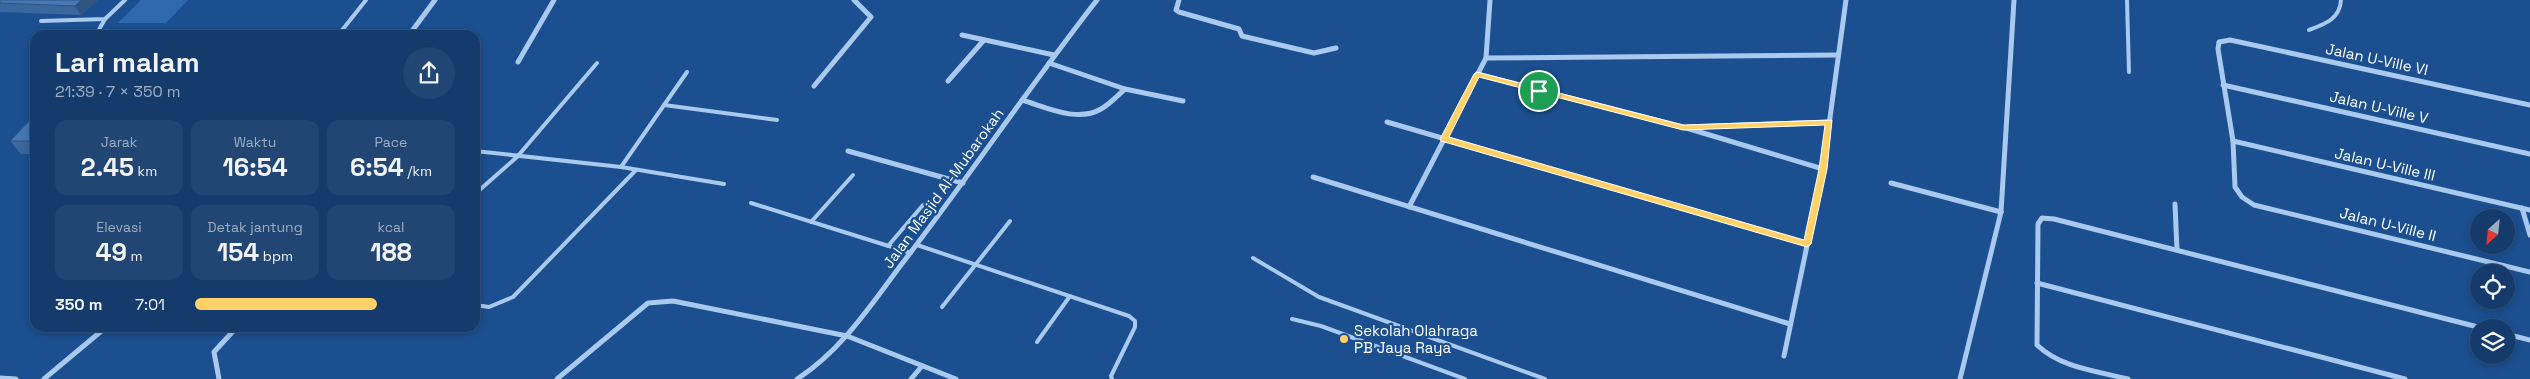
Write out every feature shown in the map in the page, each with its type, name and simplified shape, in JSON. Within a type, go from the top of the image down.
[{"type":"street","points":[[413,30],[435,0]]},
{"type":"street","points":[[518,62],[554,0]]},
{"type":"street","points":[[814,86],[871,17],[854,0]]},
{"type":"street","name":"Jalan Masjid Al-Mubarokah","points":[[796,379],[819,365],[847,336],[917,246],[1048,63],[1097,0]]},
{"type":"street","points":[[1179,0],[1176,10],[1240,29],[1242,36],[1314,54],[1336,48]]},
{"type":"street","points":[[1409,207],[1486,58],[1490,0]]},
{"type":"street","points":[[1784,356],[1823,169],[1846,0]]},
{"type":"street","points":[[1960,379],[2001,212],[2014,0]]},
{"type":"street","points":[[962,35],[1054,55]]},
{"type":"street","points":[[948,81],[984,40]]},
{"type":"street","name":"Jalan U-Ville VI","points":[[2224,84],[2218,49],[2219,42],[2230,40],[2530,105]]},
{"type":"street","points":[[1486,58],[1838,54]]},
{"type":"street","points":[[1048,63],[1125,89],[1183,101]]},
{"type":"street","points":[[1477,74],[1683,127],[1823,169]]},
{"type":"street","points":[[2224,84],[2233,141]]},
{"type":"street","name":"Jalan U-Ville V","points":[[2224,84],[2530,154]]},
{"type":"street","points":[[1022,100],[1070,114],[1085,115],[1099,111],[1125,89]]},
{"type":"street","points":[[1387,122],[1807,244]]},
{"type":"street","points":[[1683,127],[1829,122]]},
{"type":"street","name":"Jalan U-Ville II","points":[[2233,141],[2235,187],[2242,197],[2254,204],[2530,272]]},
{"type":"street","name":"Jalan U-Ville III","points":[[2233,141],[2530,210]]},
{"type":"street","points":[[848,150],[963,183]]},
{"type":"street","points":[[1313,177],[1790,324]]},
{"type":"street","points":[[1891,183],[2001,212]]},
{"type":"street","points":[[2175,204],[2177,250]]},
{"type":"street","points":[[2522,208],[2530,235]]},
{"type":"street","points":[[2128,379],[2112,377],[2062,361],[2044,354],[2037,345],[2038,224],[2042,218],[2054,219],[2470,325]]},
{"type":"street","points":[[2038,283],[2405,379]]},
{"type":"street","points":[[557,379],[648,303],[673,301],[847,336],[956,379]]},
{"type":"street","points":[[44,379],[99,332]]},
{"type":"street","points":[[219,379],[214,352],[232,332]]},
{"type":"street","points":[[2515,336],[2530,340]]},
{"type":"street","points":[[911,379],[922,366]]},
{"type":"street","points":[[0,378],[16,379]]},
{"type":"lane","points":[[99,30],[105,19],[125,0]]},
{"type":"lane","points":[[342,30],[366,0]]},
{"type":"lane","points":[[2127,0],[2129,72]]},
{"type":"lane","points":[[2308,30],[2337,17],[2342,9],[2341,0]]},
{"type":"lane","points":[[41,21],[105,19]]},
{"type":"lane","points":[[480,190],[517,158],[597,63]]},
{"type":"lane","points":[[621,167],[687,72]]},
{"type":"lane","points":[[664,105],[777,120]]},
{"type":"lane","points":[[480,152],[517,158],[621,167],[724,184]]},
{"type":"lane","points":[[480,306],[489,307],[513,297],[636,170]]},
{"type":"lane","points":[[811,222],[852,175]]},
{"type":"lane","points":[[752,203],[911,253]]},
{"type":"lane","points":[[888,246],[923,204]]},
{"type":"lane","points":[[942,307],[1010,220]]},
{"type":"lane","points":[[917,246],[1129,316],[1135,321],[1135,328],[1110,376],[1112,379]]},
{"type":"lane","points":[[1253,258],[1319,297],[1545,379]]},
{"type":"lane","points":[[1037,342],[1070,296]]},
{"type":"lane","points":[[1292,319],[1321,326],[1465,379]]},
{"type":"shaded area","points":[[141,0],[188,0],[166,23],[118,23]]},
{"type":"building","points":[[0,0],[81,0],[75,6],[0,3]]},
{"type":"building","points":[[30,120],[30,141],[10,141]]},
{"type":"place","name":"Sekolah Olahraga PB Jaya Raya","points":[[1344,339]]},
{"type":"route","points":[[1477,74],[1539,91],[1663,124],[1683,127],[1829,122],[1823,169],[1807,244],[1444,139],[1477,74]]}]
